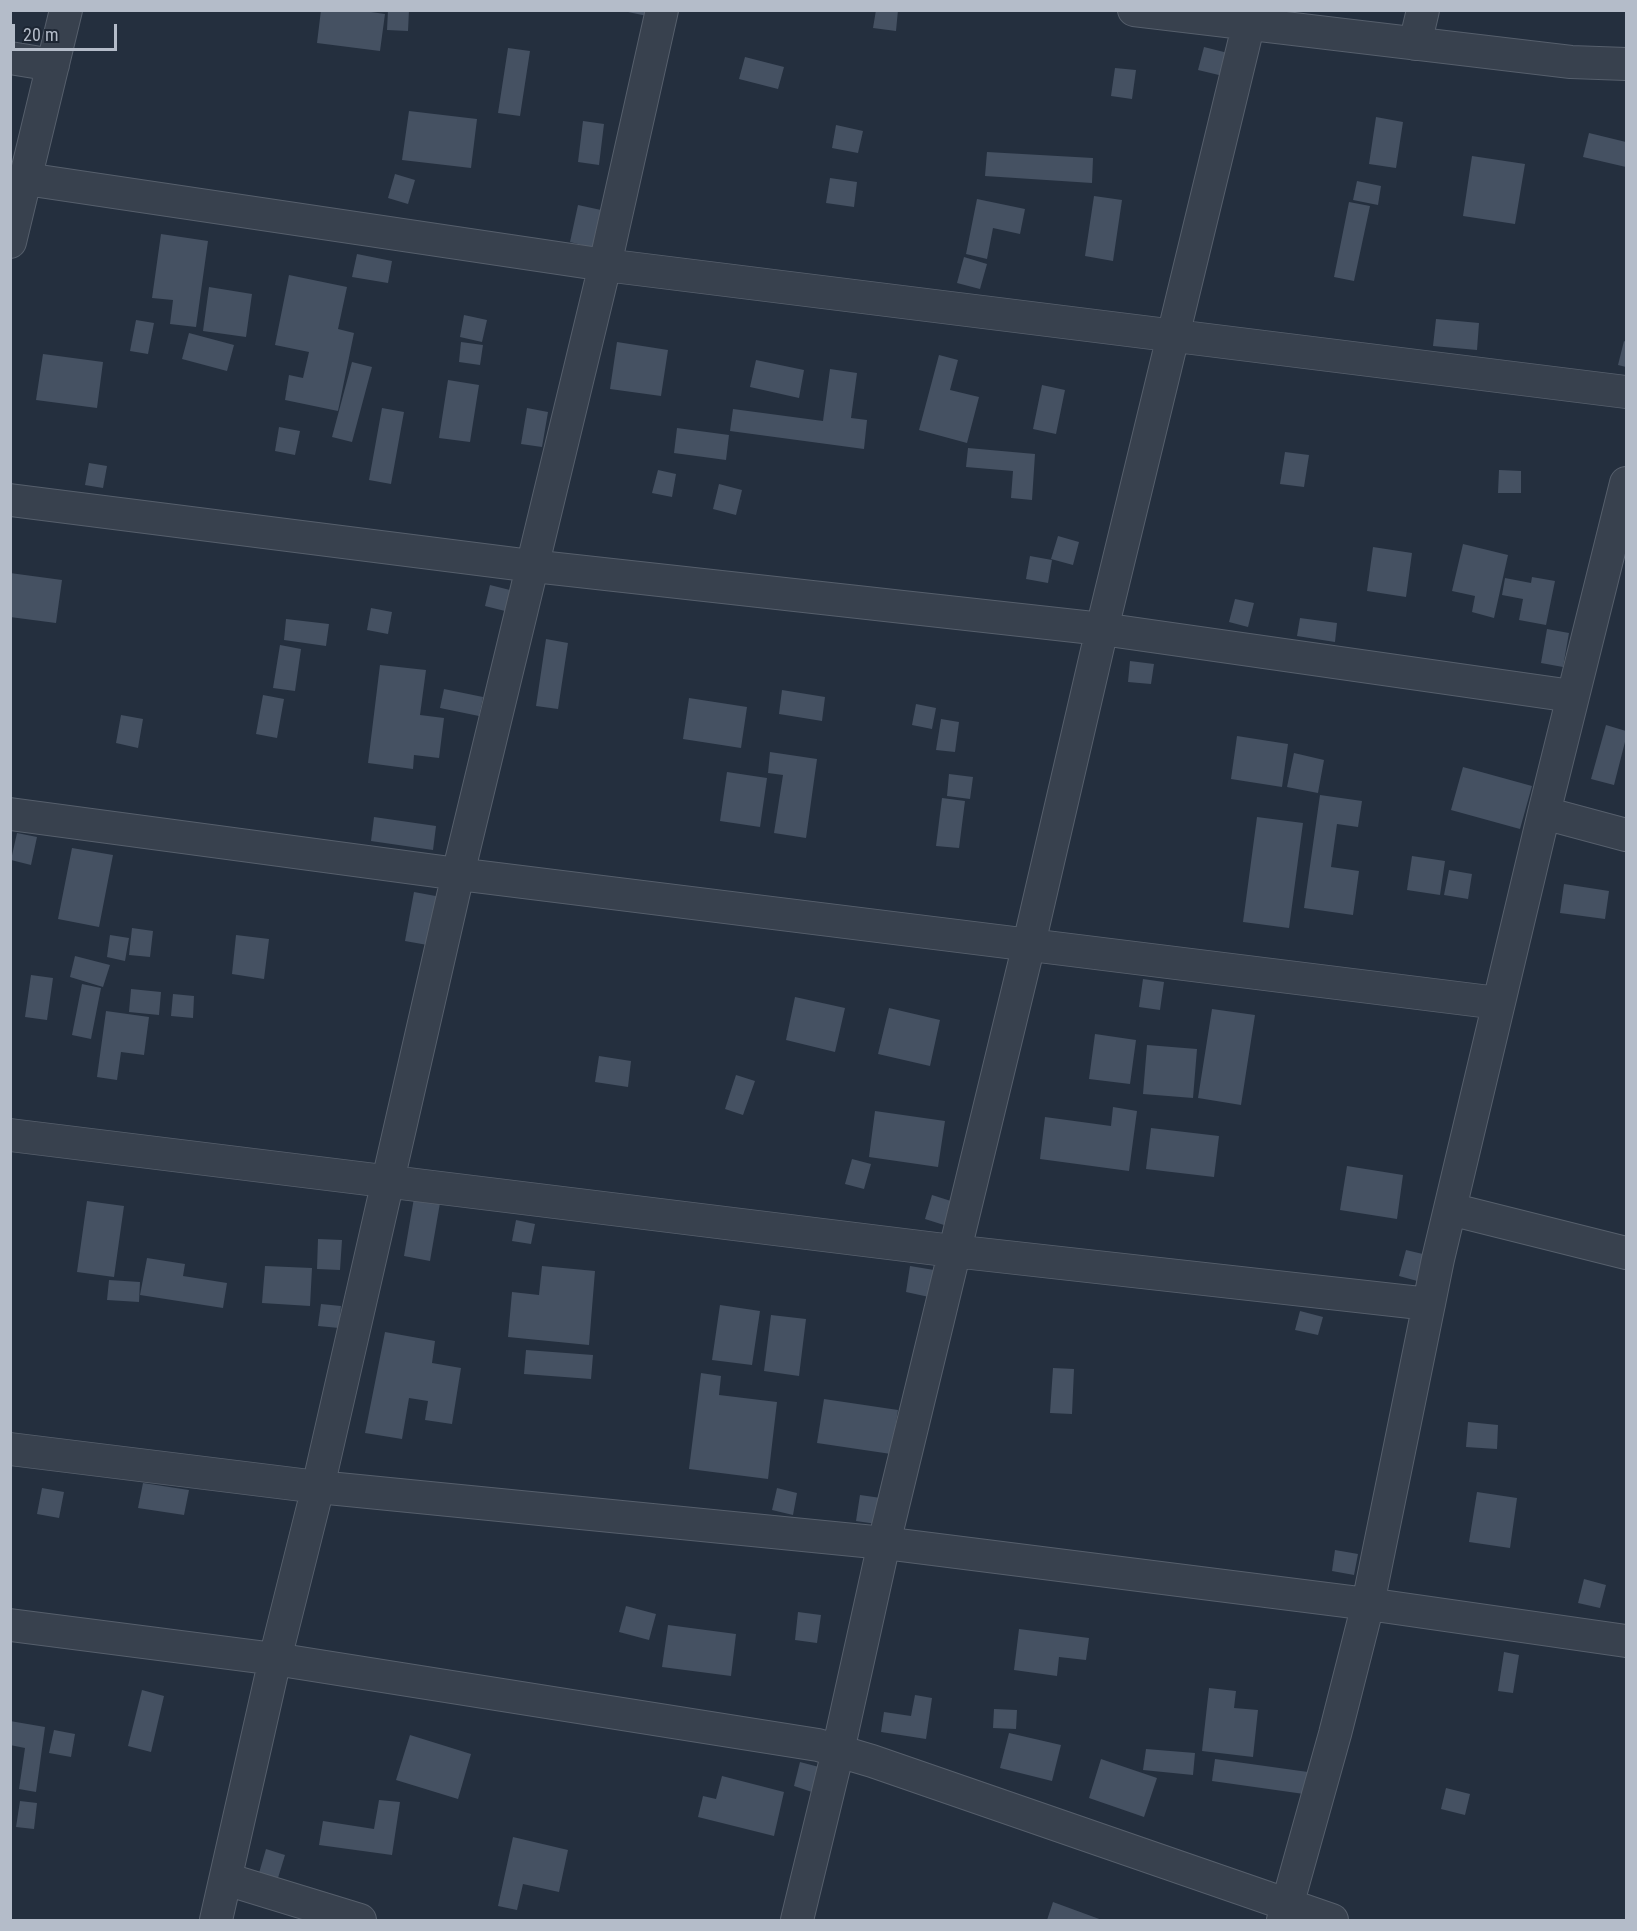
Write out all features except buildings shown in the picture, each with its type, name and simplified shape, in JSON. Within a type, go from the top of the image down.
[{"type":"street","points":[[10,242],[66,10]]},
{"type":"street","points":[[216,1920],[458,874],[605,265],[663,10]]},
{"type":"street","points":[[1134,10],[1250,17],[1415,44],[1571,62],[1626,64]]},
{"type":"street","points":[[1415,44],[1423,10]]},
{"type":"street","points":[[797,1920],[953,1251],[1029,944],[1102,629],[1250,17]]},
{"type":"street","points":[[10,58],[53,65]]},
{"type":"street","points":[[26,179],[605,265],[1626,392]]},
{"type":"street","points":[[1285,1913],[1335,1734],[1368,1604],[1450,1209],[1572,696],[1626,483]]},
{"type":"street","points":[[10,500],[532,566],[1102,629],[1572,696]]},
{"type":"street","points":[[1544,813],[1626,835]]},
{"type":"street","points":[[10,814],[458,874],[1498,1003]]},
{"type":"street","points":[[10,1135],[953,1251],[1429,1304]]},
{"type":"street","points":[[1450,1209],[1626,1253]]},
{"type":"street","points":[[10,1449],[318,1487],[884,1544],[1368,1604],[1626,1641]]},
{"type":"street","points":[[10,1625],[275,1659],[818,1745],[1285,1913],[1332,1920]]},
{"type":"street","points":[[226,1879],[360,1920]]}]
